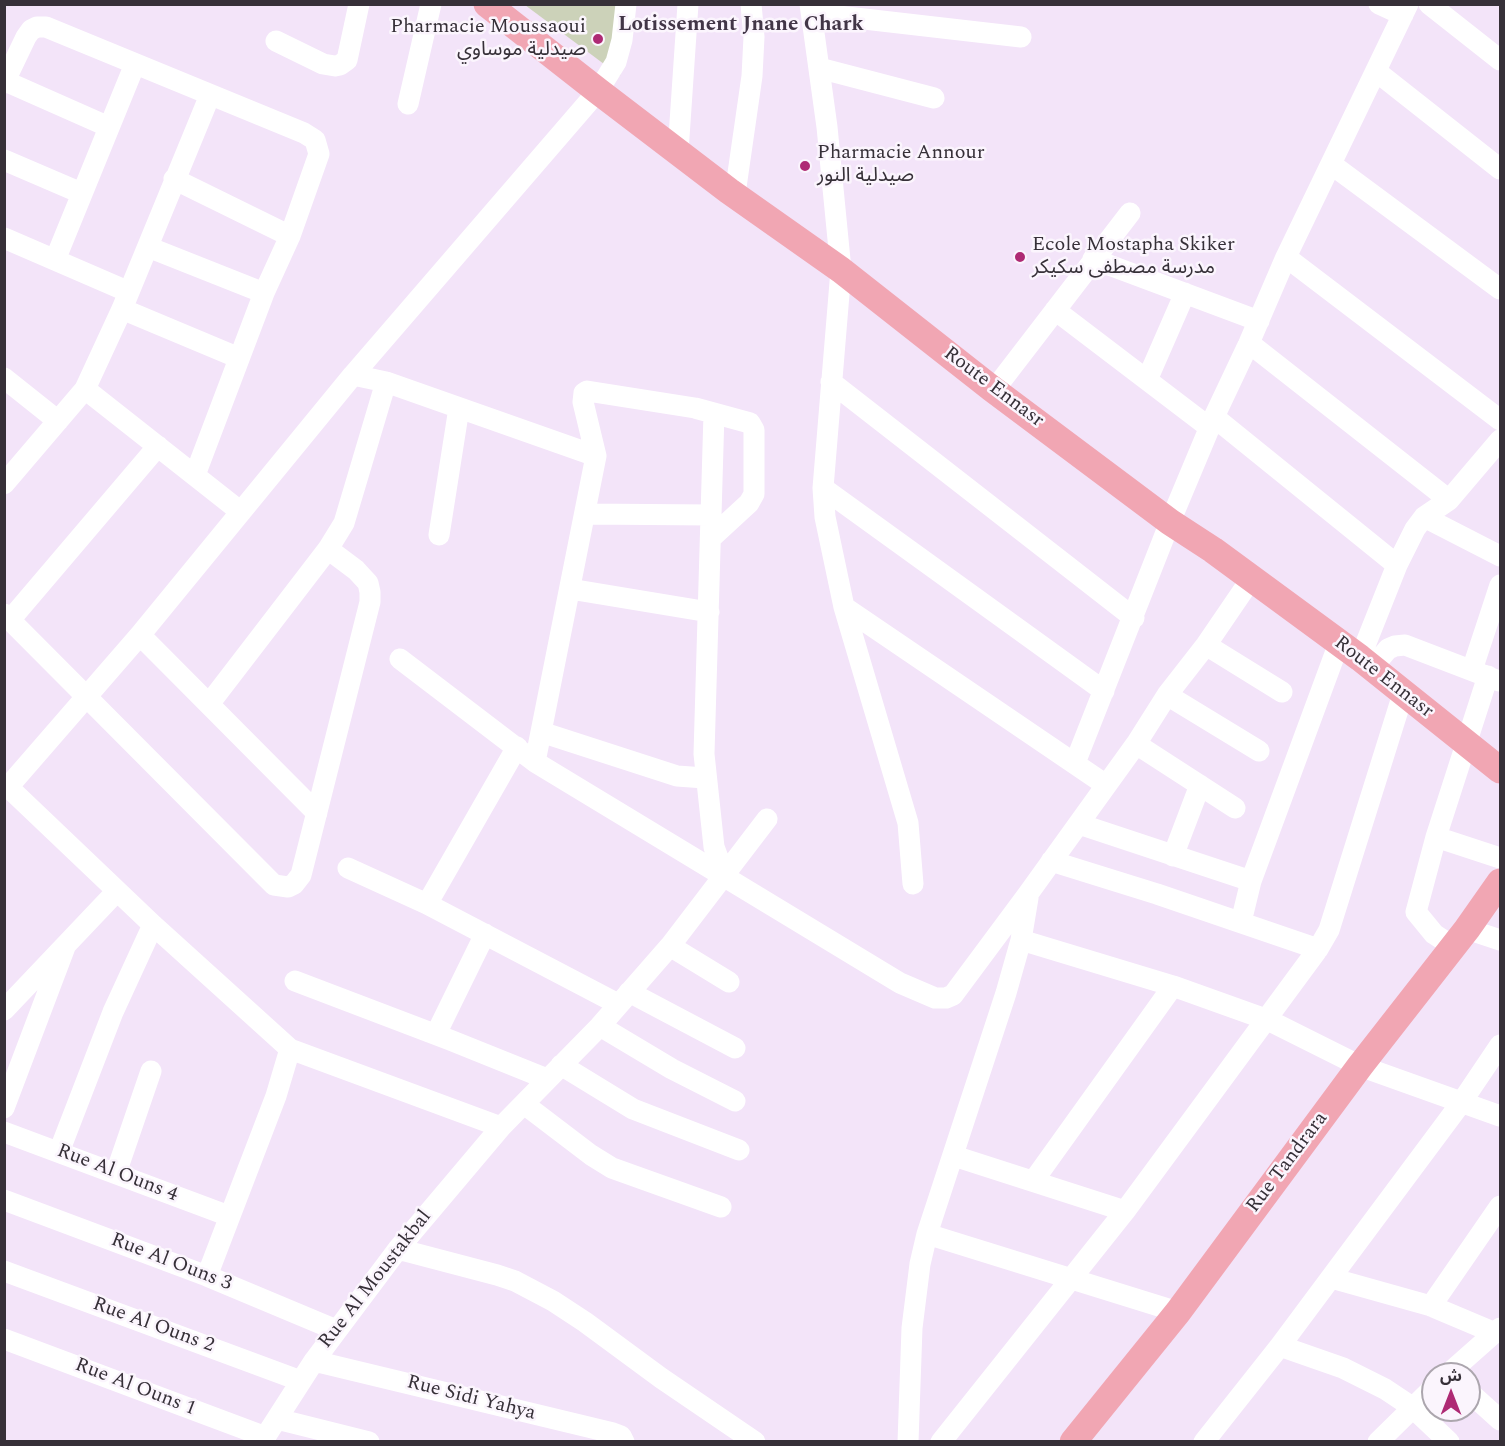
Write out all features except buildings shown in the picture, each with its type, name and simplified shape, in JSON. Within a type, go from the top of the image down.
[{"type":"main road","name":"Route Ennasr","points":[[488,4],[678,152],[841,270],[994,390],[1170,522],[1357,656],[1500,770]]},
{"type":"main road","name":"Rue Tandrara","points":[[1073,1442],[1178,1312],[1360,1066],[1461,938],[1500,882]]},
{"type":"street","points":[[408,105],[431,4]]},
{"type":"street","points":[[678,152],[688,4]]},
{"type":"street","points":[[735,194],[752,76],[751,4]]},
{"type":"street","points":[[1075,763],[1170,522],[1212,423],[1250,343],[1286,257],[1406,10],[1379,4]]},
{"type":"street","points":[[1429,4],[1500,60]]},
{"type":"street","points":[[501,1127],[290,1049],[153,925],[6,785],[140,635],[353,375],[598,91],[616,62],[627,5]]},
{"type":"street","points":[[276,41],[322,64],[340,65],[346,60],[353,7]]},
{"type":"street","points":[[914,885],[908,824],[844,607],[825,518],[823,488],[841,270],[811,9],[1021,37]]},
{"type":"street","points":[[109,127],[5,82],[31,30],[46,27],[304,133],[315,140],[319,154],[290,236],[264,293],[195,475]]},
{"type":"street","points":[[55,260],[135,64]]},
{"type":"street","points":[[819,68],[934,98]]},
{"type":"street","points":[[1377,72],[1500,169]]},
{"type":"street","points":[[4,484],[86,389],[126,301],[210,94]]},
{"type":"street","points":[[4,160],[81,193]]},
{"type":"street","points":[[1331,164],[1500,289]]},
{"type":"street","points":[[174,179],[290,236]]},
{"type":"street","points":[[994,390],[1130,213]]},
{"type":"street","points":[[4,237],[55,260],[126,301],[239,358]]},
{"type":"street","points":[[148,247],[264,293]]},
{"type":"street","points":[[1286,257],[1500,420]]},
{"type":"street","points":[[1093,259],[1259,321]]},
{"type":"street","points":[[1147,380],[1185,293]]},
{"type":"street","points":[[1055,310],[1147,380],[1212,423],[1397,565]]},
{"type":"street","points":[[1250,343],[1449,500]]},
{"type":"street","points":[[353,375],[386,382],[596,456]]},
{"type":"street","points":[[4,378],[58,422]]},
{"type":"street","points":[[209,704],[328,549],[344,523],[386,382]]},
{"type":"street","points":[[831,382],[1134,618]]},
{"type":"street","points":[[86,389],[241,512]]},
{"type":"street","points":[[535,762],[596,456],[583,402],[583,395],[587,391],[695,408],[750,423],[754,430],[755,443],[753,495],[749,503],[711,538]]},
{"type":"street","points":[[439,535],[459,408]]},
{"type":"street","points":[[714,412],[704,754],[714,848],[724,874]]},
{"type":"street","points":[[1241,922],[1251,881],[1415,529],[1424,517],[1449,500],[1500,440]]},
{"type":"street","points":[[158,446],[7,617],[274,885],[288,886],[298,881],[370,602],[368,583],[328,549]]},
{"type":"street","points":[[823,488],[1104,691]]},
{"type":"street","points":[[585,514],[711,515]]},
{"type":"street","points":[[1424,517],[1500,556]]},
{"type":"street","points":[[400,659],[535,762],[724,874],[900,983],[935,998],[953,995],[1079,824],[1136,744],[1167,695],[1206,645],[1251,579]]},
{"type":"street","points":[[1500,585],[1487,676],[1436,837],[1416,912],[1434,934],[1500,940]]},
{"type":"street","points":[[570,589],[709,612]]},
{"type":"street","points":[[844,607],[1106,785]]},
{"type":"street","points":[[140,635],[317,813]]},
{"type":"street","points":[[1206,645],[1282,692]]},
{"type":"street","points":[[1357,656],[1400,645],[1424,651],[1487,676]]},
{"type":"street","points":[[941,1442],[1125,1211],[1268,1020],[1318,949],[1329,930],[1403,694]]},
{"type":"street","points":[[1167,695],[1259,751]]},
{"type":"street","points":[[541,732],[677,776],[705,778]]},
{"type":"street","points":[[1136,744],[1235,808]]},
{"type":"street","points":[[428,904],[517,747]]},
{"type":"street","points":[[1173,856],[1200,785]]},
{"type":"street","name":"Rue Al Moustakbal","points":[[268,1432],[336,1330],[398,1249],[501,1127],[600,1026],[670,946],[767,819]]},
{"type":"street","points":[[1079,824],[1251,881]]},
{"type":"street","points":[[1436,837],[1500,858]]},
{"type":"street","points":[[1051,861],[1318,949]]},
{"type":"street","points":[[348,868],[428,904],[485,934],[735,1048]]},
{"type":"street","points":[[4,1010],[117,891]]},
{"type":"street","points":[[908,1442],[913,1317],[916,1287],[927,1234],[954,1156],[1021,940],[1028,894]]},
{"type":"street","points":[[59,1152],[113,1012],[153,925]]},
{"type":"street","points":[[436,1034],[485,934]]},
{"type":"street","points":[[1021,940],[1173,986],[1268,1020],[1360,1066],[1500,1116]]},
{"type":"street","points":[[670,946],[729,982]]},
{"type":"street","points":[[4,1108],[65,947]]},
{"type":"street","points":[[295,981],[436,1034],[554,1072],[633,1109],[739,1150]]},
{"type":"street","points":[[1034,1180],[1173,986]]},
{"type":"street","points":[[600,1026],[672,1069],[735,1101]]},
{"type":"street","points":[[1204,1442],[1331,1278],[1461,1103],[1500,1045]]},
{"type":"street","points":[[207,1276],[276,1096],[290,1049]]},
{"type":"street","points":[[116,1173],[151,1071]]},
{"type":"street","points":[[524,1104],[591,1155],[612,1168],[721,1207]]},
{"type":"street","name":"Rue Al Ouns 4","points":[[4,1132],[229,1216]]},
{"type":"street","points":[[954,1156],[1125,1211]]},
{"type":"street","name":"Rue Al Ouns 3","points":[[4,1200],[207,1276],[336,1330]]},
{"type":"street","points":[[1431,1306],[1500,1206]]},
{"type":"street","points":[[927,1234],[1178,1312]]},
{"type":"street","points":[[398,1249],[515,1281],[553,1301],[755,1442]]},
{"type":"street","name":"Rue Al Ouns 2","points":[[4,1271],[301,1381]]},
{"type":"street","points":[[1331,1278],[1431,1306],[1498,1330],[1462,1362]]},
{"type":"street","name":"Rue Al Ouns 1","points":[[4,1339],[268,1432],[369,1442]]},
{"type":"street","points":[[1280,1346],[1361,1376],[1385,1389],[1412,1407],[1449,1442]]},
{"type":"street","name":"Rue Sidi Yahya","points":[[314,1361],[613,1433],[621,1436],[624,1441]]},
{"type":"street","points":[[1378,1442],[1421,1399]]},
{"type":"street","points":[[1481,1403],[1500,1420]]},
{"type":"green space","points":[[525,5],[628,5],[620,76]]},
{"type":"place","name":"Pharmacie Moussaoui صيدلية موساوي","points":[[598,39]]},
{"type":"place","name":"Pharmacie Annour صيدلية النور","points":[[805,166]]},
{"type":"place","name":"Ecole Mostapha Skiker مدرسة مصطفى سكيكر","points":[[1020,257]]},
{"type":"district","name":"Lotissement Jnane Chark","points":[[741,26]]}]
